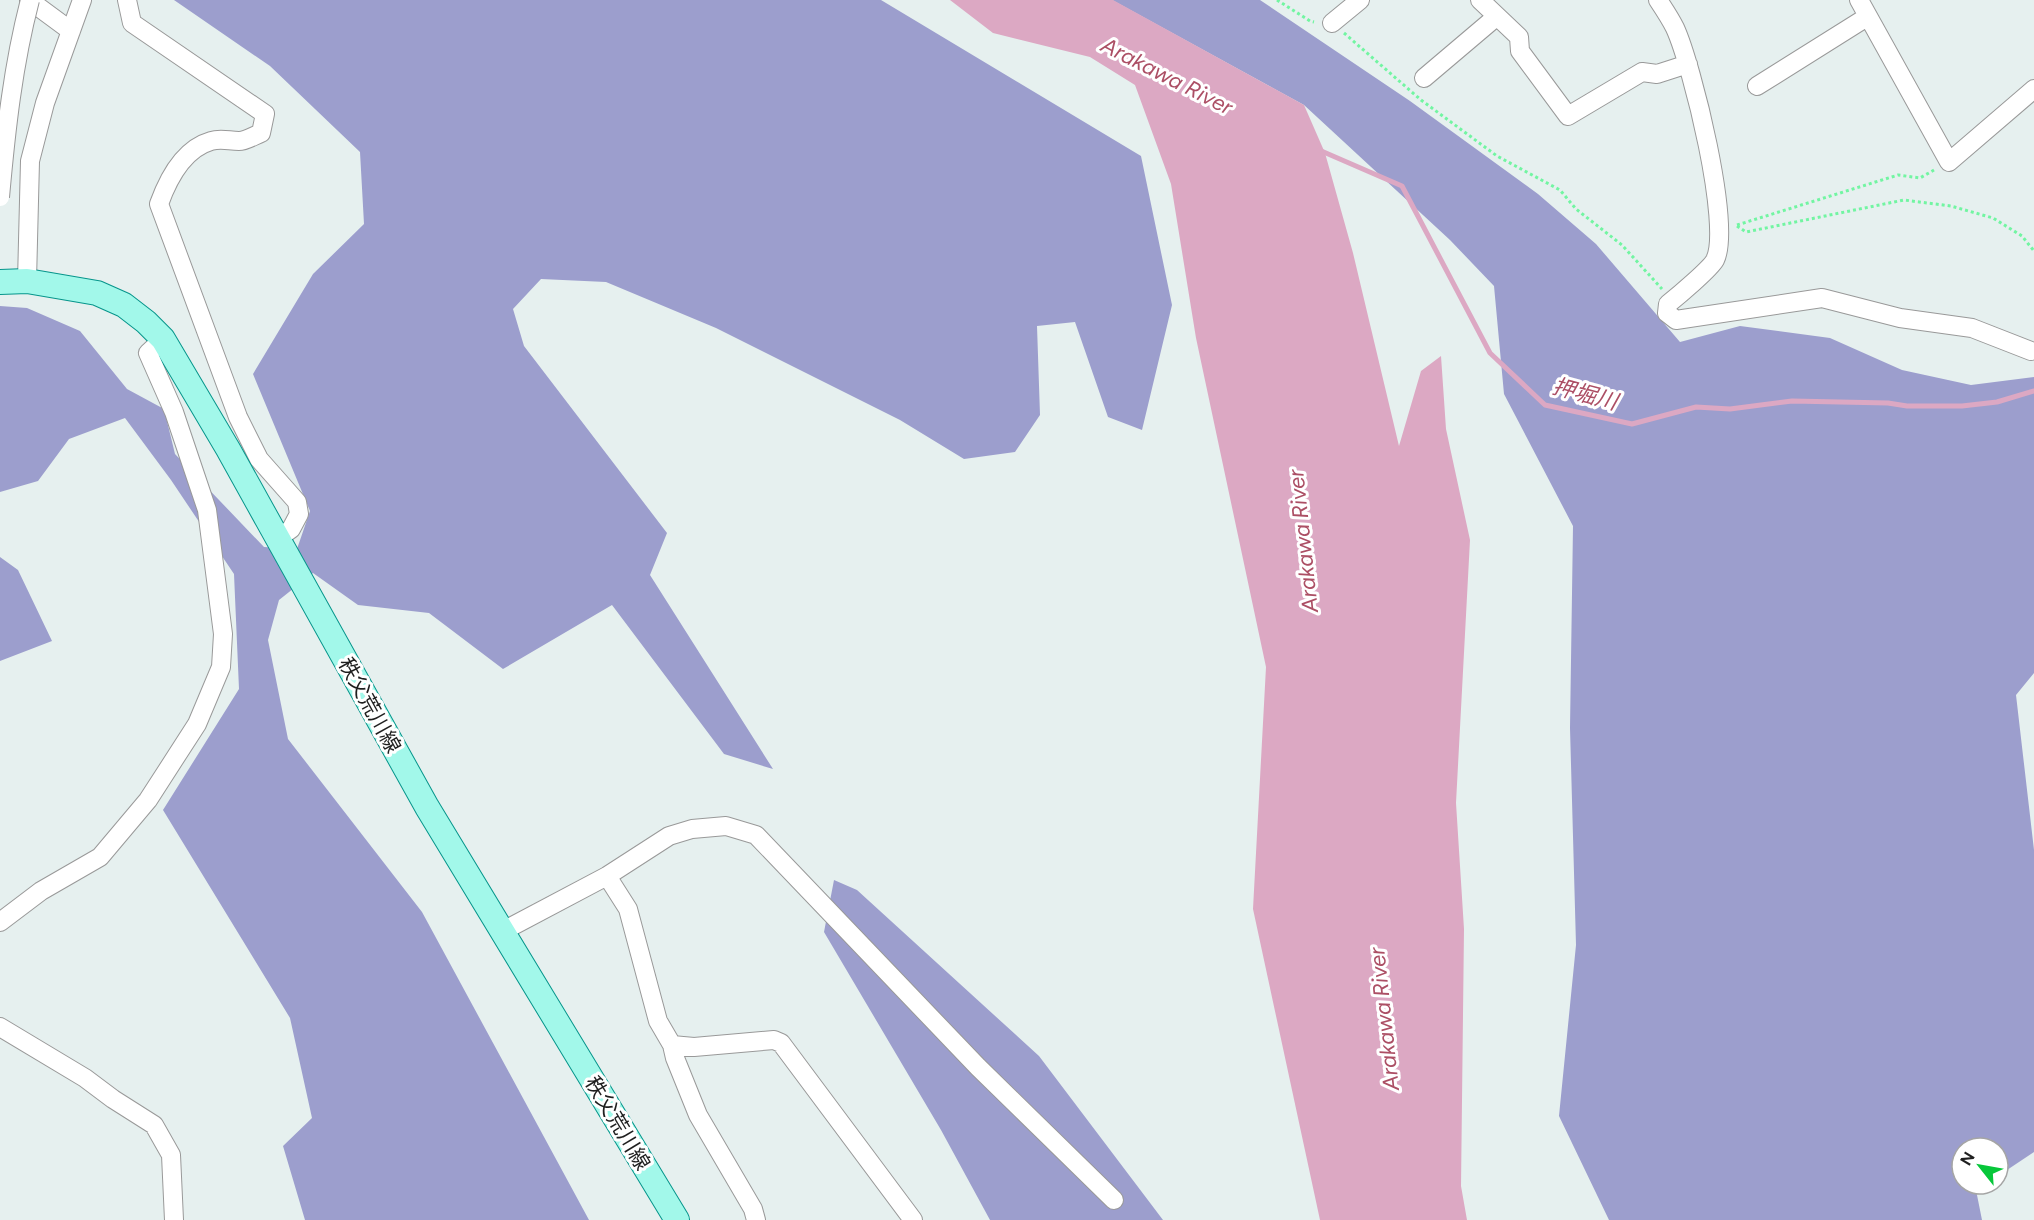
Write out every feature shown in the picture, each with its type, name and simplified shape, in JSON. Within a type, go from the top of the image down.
[{"type":"main road","name":"秩父荒川線","points":[[0,282],[27,281],[97,293],[124,305],[163,339],[228,449],[427,807],[676,1220]]},
{"type":"street","points":[[0,197],[11,93],[30,0],[71,31]]},
{"type":"street","points":[[27,281],[30,161],[45,103],[82,0]]},
{"type":"street","points":[[127,0],[132,23],[265,114],[261,133],[241,141],[225,138],[209,141],[184,158],[167,183],[159,204],[238,417],[259,459],[297,502],[300,514],[291,530],[277,539]]},
{"type":"street","points":[[1480,0],[1519,37],[1520,51],[1568,116],[1642,72],[1657,74],[1688,64]]},
{"type":"street","points":[[1658,0],[1675,28],[1688,64],[1715,183],[1720,243],[1714,262],[1668,304],[1667,313],[1676,320],[1822,298],[1900,318],[1972,328],[2031,351]]},
{"type":"street","points":[[1757,86],[1863,8],[1949,162],[2034,88]]},
{"type":"street","points":[[1424,78],[1496,17]]},
{"type":"street","points":[[0,922],[41,891],[100,857],[107,849],[148,800],[197,724],[221,667],[223,634],[207,510],[174,412],[148,353],[163,339]]},
{"type":"street","points":[[503,932],[607,876],[669,836],[692,830],[726,826],[756,835],[978,1067],[1114,1200]]},
{"type":"street","points":[[607,876],[628,909],[658,1021],[672,1045],[698,1115],[753,1209],[756,1220]]},
{"type":"street","points":[[0,1027],[85,1078],[154,1125],[171,1155],[174,1220]]},
{"type":"street","points":[[672,1045],[694,1047],[774,1040],[781,1043],[913,1220]]},
{"type":"path","points":[[1277,0],[1310,21],[1344,8],[1421,100],[1497,156],[1560,190],[1576,209],[1622,245],[1663,291],[1668,304]]},
{"type":"path","points":[[1719,231],[1898,175],[1920,178],[1949,162]]},
{"type":"path","points":[[1737,226],[1746,232],[1904,200],[1952,206],[1992,218],[2022,236],[2034,251]]},
{"type":"shaded area","points":[[174,0],[881,0],[1141,156],[1172,305],[1142,430],[1108,417],[1075,322],[1037,326],[1040,415],[1015,452],[964,459],[900,420],[716,328],[606,282],[541,279],[513,309],[524,346],[667,533],[650,575],[773,769],[724,754],[612,605],[503,669],[429,613],[358,605],[313,573],[279,600],[268,640],[288,739],[422,912],[589,1220],[305,1220],[283,1146],[312,1118],[290,1018],[163,810],[239,689],[234,574],[171,480],[125,418],[69,439],[38,481],[0,492],[0,306],[27,308],[80,331],[127,389],[164,409],[175,454],[264,547],[297,549],[310,511],[253,374],[313,274],[364,224],[360,152],[270,66]]},
{"type":"shaded area","points":[[1112,0],[1260,0],[1410,101],[1538,194],[1596,244],[1680,342],[1740,326],[1830,338],[1902,370],[1971,385],[2034,377],[2034,673],[2016,695],[2034,850],[2034,1152],[2010,1168],[2010,1136],[1950,1136],[1950,1196],[1977,1196],[1982,1220],[1609,1220],[1559,1116],[1576,945],[1570,728],[1573,526],[1504,394],[1494,286],[1450,240],[1304,105]]},
{"type":"shaded area","points":[[0,557],[18,570],[52,641],[0,661]]},
{"type":"shaded area","points":[[834,880],[857,890],[1039,1056],[1163,1220],[990,1220],[941,1130],[824,932]]},
{"type":"water","name":"Arakawa River","points":[[950,0],[1113,0],[1304,105],[1325,153],[1353,253],[1399,446],[1421,371],[1441,356],[1446,429],[1470,540],[1456,803],[1464,929],[1461,1186],[1467,1220],[1320,1220],[1253,909],[1266,667],[1196,338],[1171,184],[1135,85],[1090,57],[993,33]]},
{"type":"waterway","name":"押堀川","points":[[1319,150],[1402,186],[1490,353],[1545,405],[1632,424],[1696,407],[1730,409],[1792,401],[1962,406],[1997,402],[2034,391]]}]
